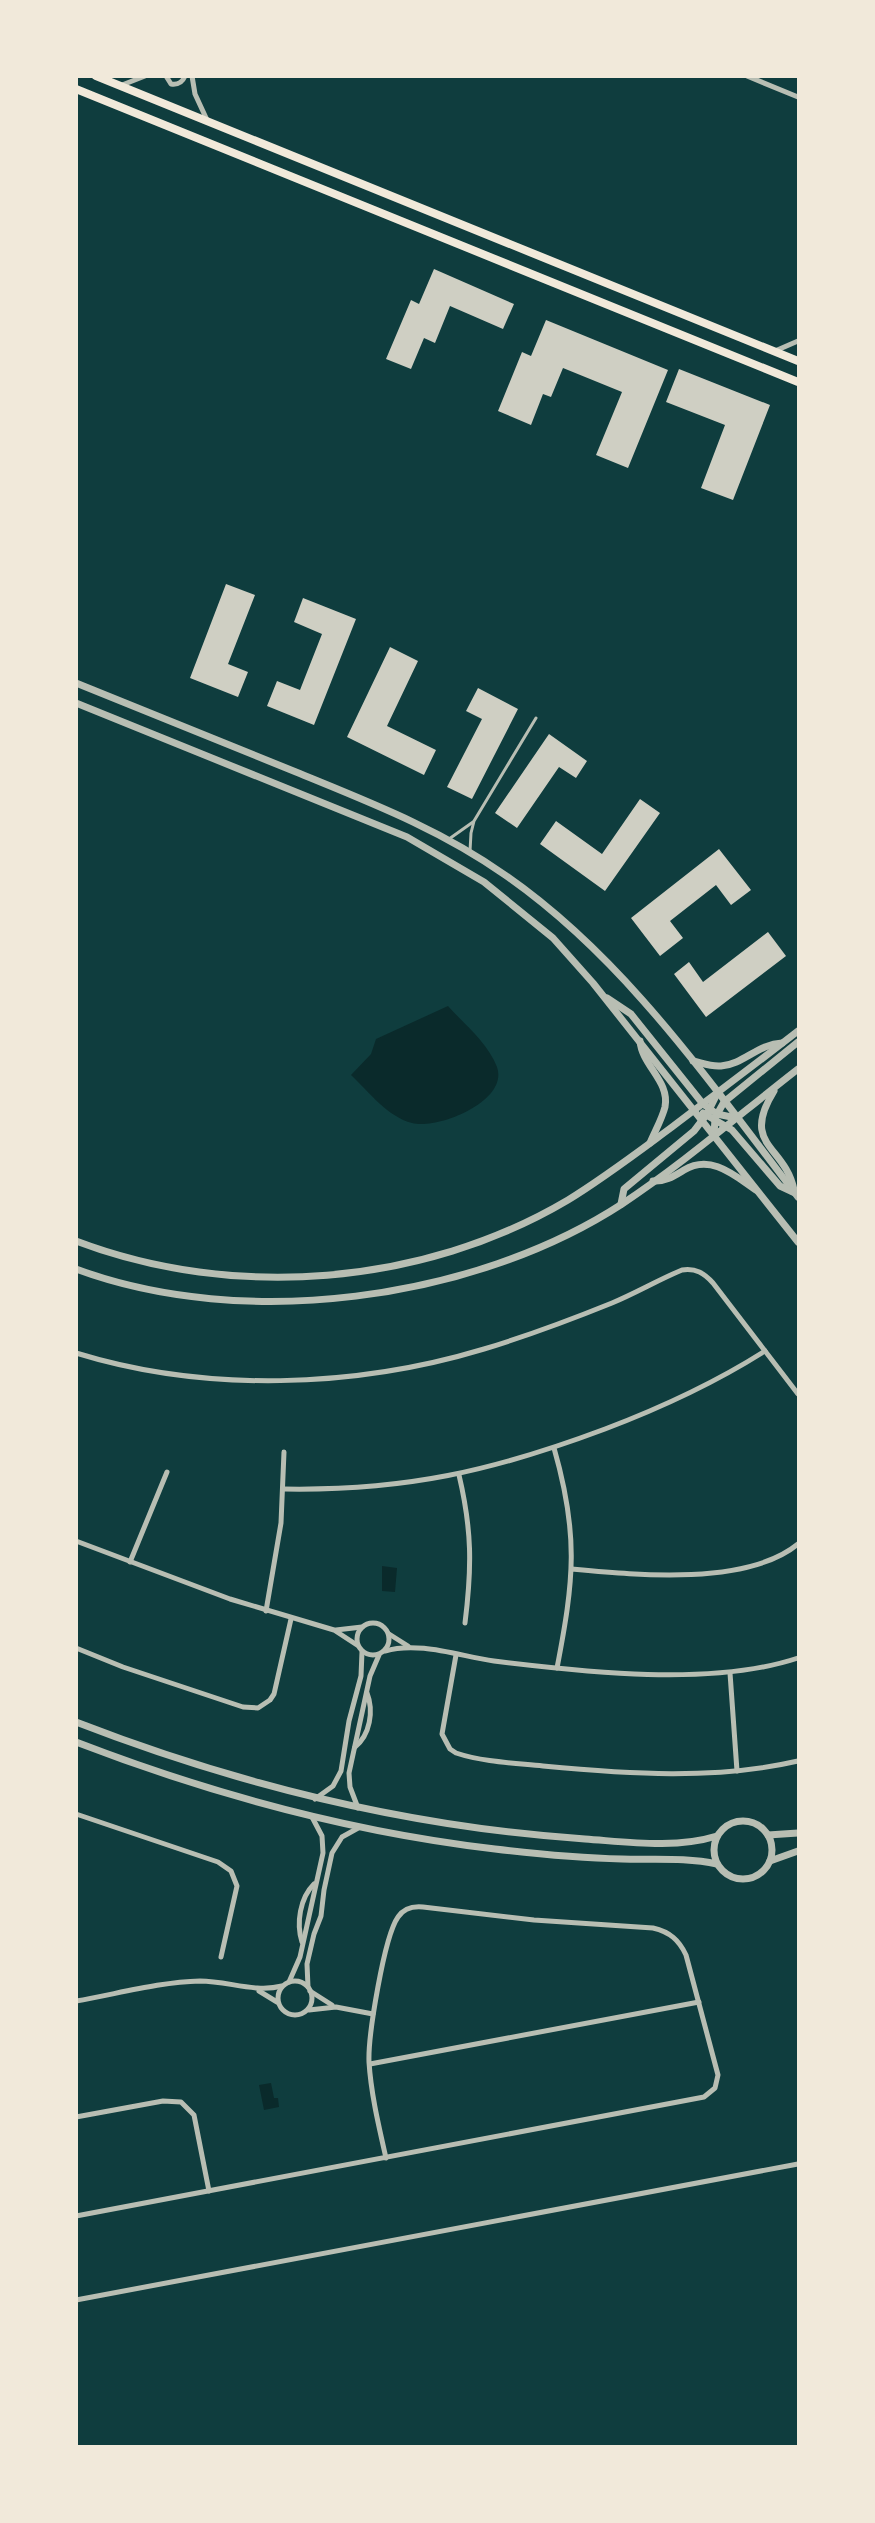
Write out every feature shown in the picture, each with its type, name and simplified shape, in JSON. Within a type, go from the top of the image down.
[{"type":"main road","points":[[96,76],[798,361]]},
{"type":"main road","points":[[76,89],[798,382]]},
{"type":"street","points":[[120,86],[145,76]]},
{"type":"street","points":[[166,76],[171,84],[176,85],[181,83],[185,76]]},
{"type":"street","points":[[192,76],[195,94],[208,121]]},
{"type":"street","points":[[747,76],[798,97]]},
{"type":"street","points":[[775,351],[798,341]]},
{"type":"street","points":[[76,693],[79,684],[378,805],[470,851],[541,902],[585,941],[638,996],[693,1061],[797,1195]]},
{"type":"street","points":[[76,703],[368,820],[434,850],[484,882],[531,918],[573,960],[694,1110],[710,1115],[736,1118]]},
{"type":"street","points":[[604,997],[631,1014],[703,1104],[710,1115],[714,1136],[798,1242]]},
{"type":"street","points":[[76,1241],[118,1256],[151,1264],[236,1276],[332,1275],[378,1269],[465,1247],[567,1200],[650,1144],[798,1031]]},
{"type":"street","points":[[640,1041],[643,1059],[663,1086],[665,1100],[663,1114],[650,1144]]},
{"type":"street","points":[[621,1204],[624,1189],[724,1102],[798,1042]]},
{"type":"street","points":[[693,1061],[723,1066],[734,1063],[764,1046],[782,1043]]},
{"type":"street","points":[[76,1269],[144,1289],[212,1299],[255,1301],[340,1297],[424,1284],[506,1260],[584,1225],[621,1204],[714,1136],[798,1069]]},
{"type":"street","points":[[777,1085],[762,1113],[761,1130],[768,1145],[790,1176],[797,1195]]},
{"type":"street","points":[[714,1136],[710,1115],[717,1093]]},
{"type":"street","points":[[710,1115],[727,1126],[780,1186],[797,1195]]},
{"type":"street","points":[[653,1181],[670,1179],[687,1168],[700,1164],[712,1164],[724,1168],[763,1195]]},
{"type":"street","points":[[76,1353],[135,1368],[228,1379],[301,1380],[375,1373],[447,1359],[516,1339],[611,1303],[682,1270],[691,1269],[707,1276],[798,1394]]},
{"type":"street","points":[[284,1489],[374,1488],[459,1475],[554,1448],[681,1398],[724,1377],[765,1351]]},
{"type":"street","points":[[554,1448],[569,1508],[572,1569],[567,1616],[557,1668]]},
{"type":"street","points":[[266,1611],[279,1540],[284,1489],[284,1452]]},
{"type":"street","points":[[130,1562],[167,1472]]},
{"type":"street","points":[[459,1475],[471,1540],[470,1581],[465,1623]]},
{"type":"street","points":[[76,1541],[266,1611],[334,1630],[357,1644],[362,1652],[370,1656],[412,1647],[557,1668],[656,1673],[730,1673],[776,1665],[798,1658]]},
{"type":"street","points":[[572,1569],[643,1573],[721,1573],[747,1569],[769,1562],[798,1544]]},
{"type":"street","points":[[76,1648],[181,1688],[243,1707],[258,1708],[270,1700],[274,1694],[291,1619]]},
{"type":"street","points":[[334,1630],[380,1624],[389,1634],[412,1647]]},
{"type":"street","points":[[357,1644],[357,1635],[362,1627]]},
{"type":"street","points":[[385,1651],[389,1634]]},
{"type":"street","points":[[315,1799],[333,1786],[341,1771],[349,1721],[361,1676],[362,1652]]},
{"type":"street","points":[[359,1809],[348,1780],[372,1668],[379,1655]]},
{"type":"street","points":[[456,1655],[442,1734],[450,1749],[456,1754],[575,1769],[683,1773],[737,1771],[798,1761]]},
{"type":"street","points":[[730,1673],[737,1771]]},
{"type":"street","points":[[76,1722],[189,1764],[315,1799],[434,1823],[558,1837],[680,1843],[717,1836]]},
{"type":"street","points":[[76,1743],[197,1786],[312,1817],[360,1827],[494,1849],[622,1859],[696,1860],[717,1864]]},
{"type":"street","points":[[76,1814],[218,1862],[231,1871],[237,1886],[221,1958]]},
{"type":"street","points":[[289,1982],[298,1966],[303,1944],[299,1933],[300,1914],[306,1894],[316,1883],[324,1845],[312,1817]]},
{"type":"street","points":[[742,1820],[752,1822],[768,1835],[772,1852],[770,1861],[759,1875],[743,1879],[727,1875],[717,1864],[714,1845],[717,1836],[732,1822],[742,1820]]},
{"type":"street","points":[[307,2011],[311,2003],[307,1964],[321,1916],[332,1853],[342,1837],[360,1827]]},
{"type":"street","points":[[768,1835],[798,1833]]},
{"type":"street","points":[[770,1861],[798,1851]]},
{"type":"street","points":[[76,2216],[386,2158],[705,2097],[715,2088],[718,2075],[683,1948],[670,1934],[662,1930],[534,1920],[416,1907],[403,1911],[395,1923],[370,2031],[370,2064],[386,2158]]},
{"type":"street","points":[[76,2001],[183,1982],[214,1982],[255,1989],[282,1986],[297,1981],[336,2007]]},
{"type":"street","points":[[277,2002],[282,1986]]},
{"type":"street","points":[[255,1989],[277,2002],[282,2010],[292,2016],[307,2011],[336,2007],[373,2014]]},
{"type":"street","points":[[370,2064],[699,2002]]},
{"type":"street","points":[[76,2116],[164,2101],[181,2102],[194,2115],[208,2191]]},
{"type":"street","points":[[76,2300],[798,2164]]},
{"type":"lane","points":[[470,851],[474,821],[536,718]]},
{"type":"lane","points":[[449,839],[474,821]]},
{"type":"water","points":[[448,1006],[488,1050],[497,1067],[498,1079],[492,1091],[482,1102],[453,1117],[424,1124],[403,1120],[387,1110],[351,1075],[371,1054],[376,1039]]},
{"type":"water","points":[[382,1566],[397,1568],[395,1592],[382,1591]]},
{"type":"water","points":[[271,2083],[274,2098],[278,2098],[279,2107],[264,2110],[259,2085]]},
{"type":"building","points":[[434,269],[514,304],[503,329],[450,306],[435,343],[424,338],[411,369],[386,359],[411,300],[419,304]]},
{"type":"building","points":[[546,320],[668,370],[628,468],[596,455],[622,392],[563,368],[551,397],[543,394],[531,425],[498,411],[522,352],[531,356]]},
{"type":"building","points":[[679,369],[770,405],[733,500],[701,488],[725,425],[666,402]]},
{"type":"building","points":[[226,584],[255,595],[228,664],[248,672],[238,697],[190,678]]},
{"type":"building","points":[[303,598],[356,619],[314,725],[267,706],[277,681],[300,690],[322,634],[294,622]]},
{"type":"building","points":[[390,647],[418,661],[387,726],[436,750],[424,775],[347,737]]},
{"type":"building","points":[[478,688],[518,709],[472,799],[447,787],[482,719],[466,711]]},
{"type":"building","points":[[549,734],[587,761],[576,778],[559,767],[517,828],[495,813]]},
{"type":"building","points":[[640,799],[660,813],[605,891],[540,844],[556,821],[602,854]]},
{"type":"building","points":[[719,849],[751,890],[731,905],[716,885],[670,921],[683,938],[660,956],[631,918]]},
{"type":"building","points":[[768,932],[786,956],[706,1017],[674,974],[689,962],[703,982]]}]
